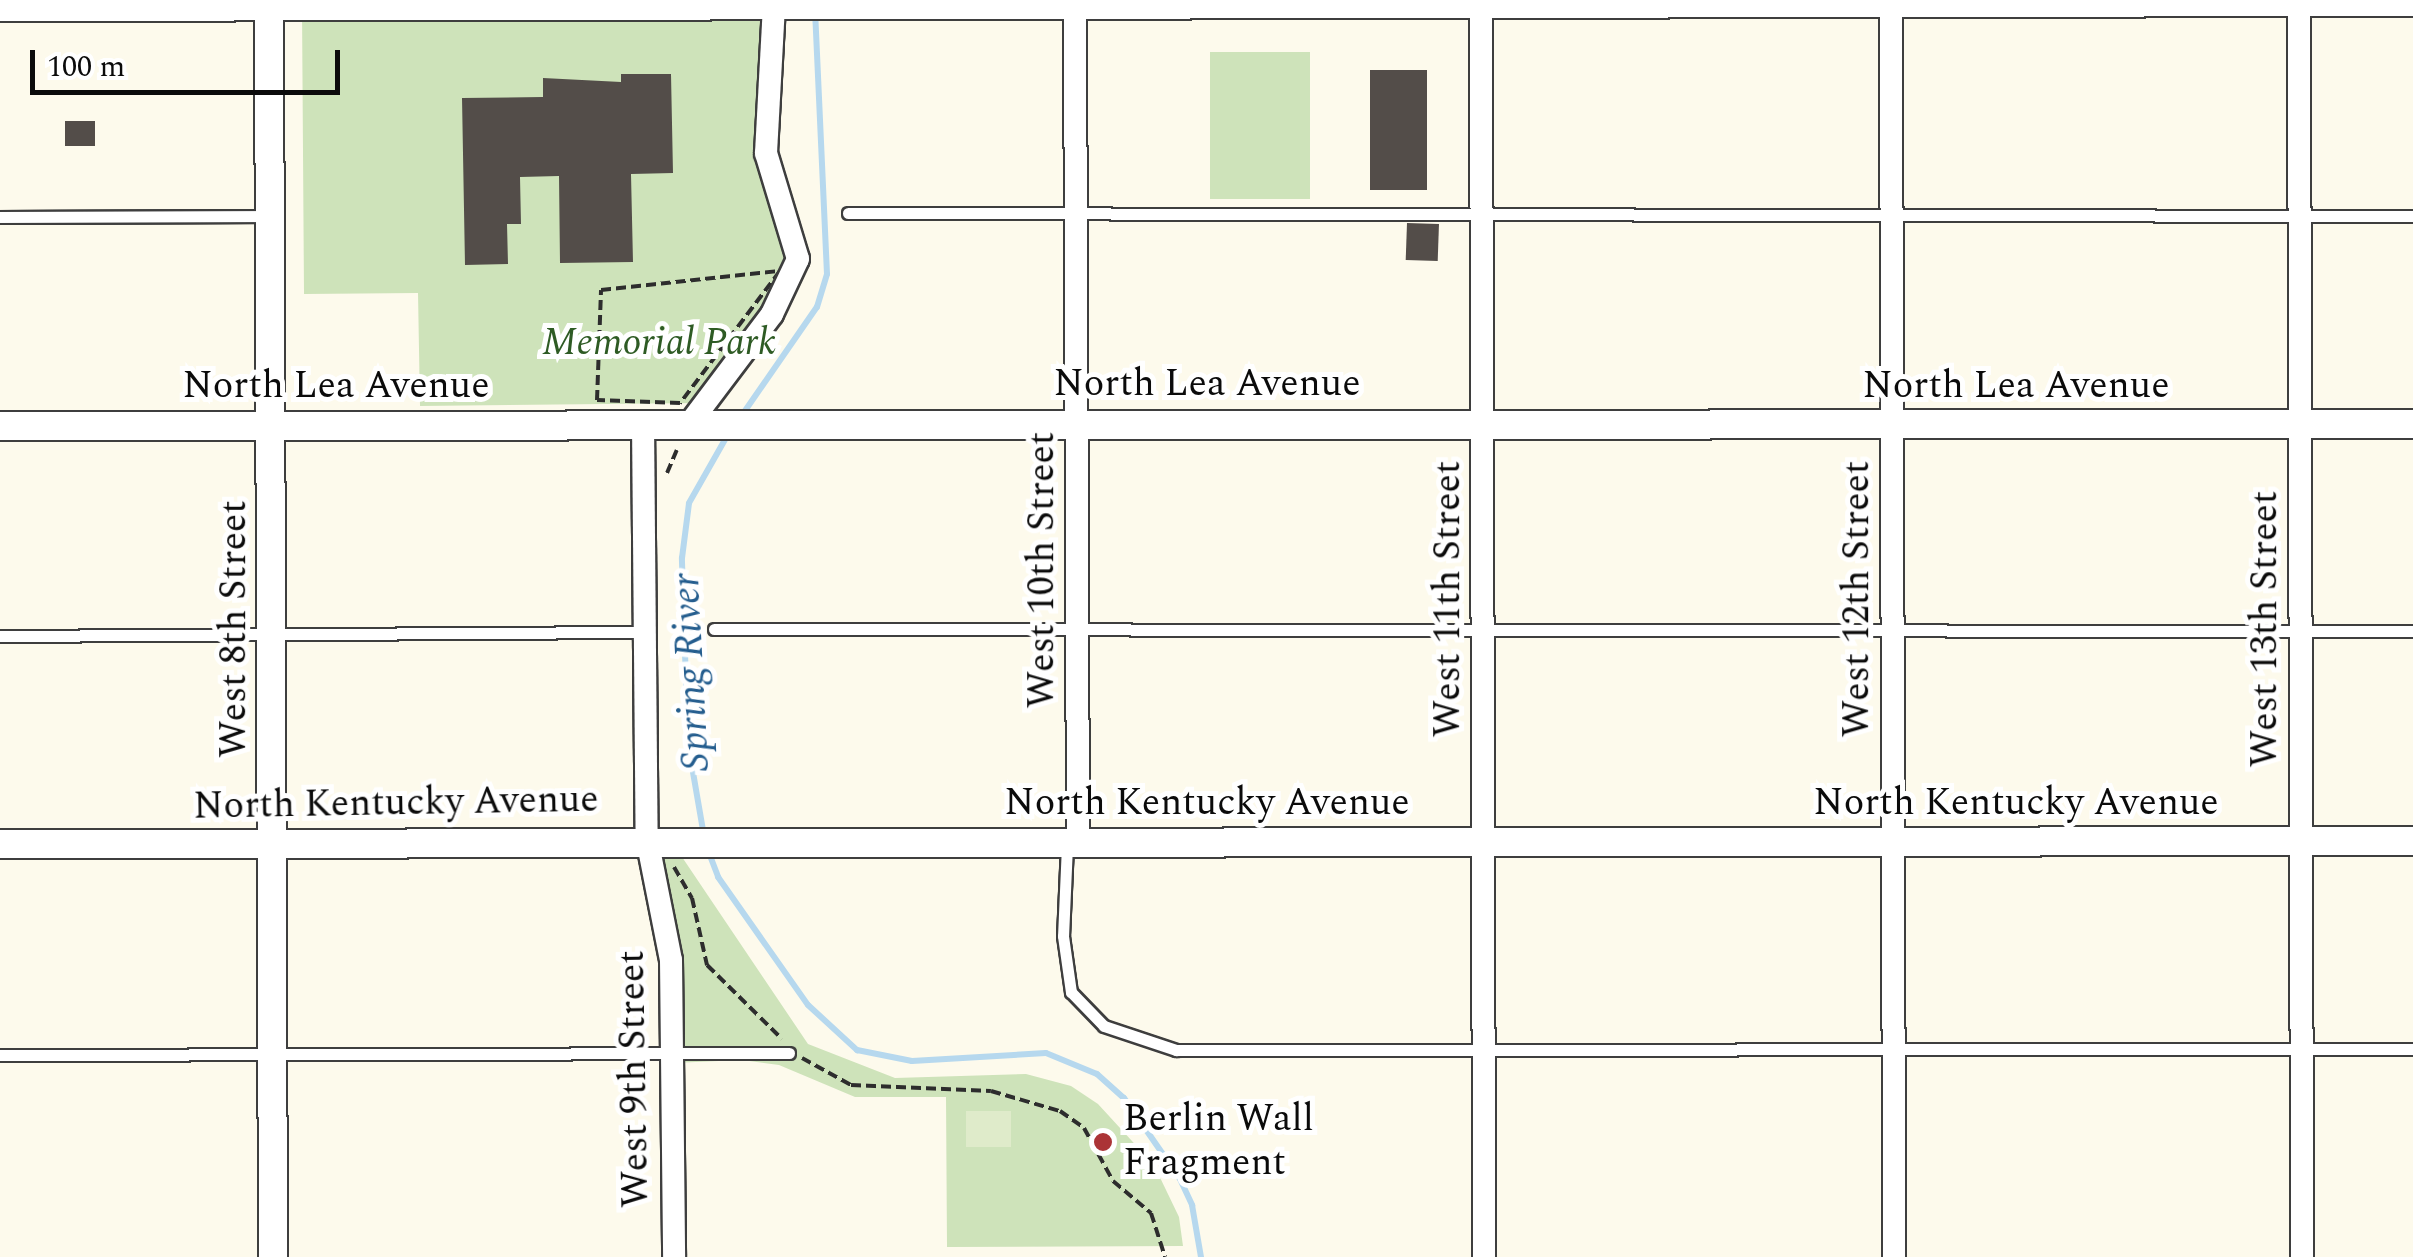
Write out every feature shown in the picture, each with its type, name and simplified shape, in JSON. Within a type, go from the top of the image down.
[{"type":"street","name":"West 13th Street","points":[[2299,2],[2302,1257]]},
{"type":"street","points":[[0,10],[269,4],[2413,5]]},
{"type":"street","name":"West 8th Street","points":[[269,4],[273,1257]]},
{"type":"street","name":"West 10th Street","points":[[1073,841],[1079,422],[1074,4]]},
{"type":"street","name":"West 11th Street","points":[[1481,4],[1484,1257]]},
{"type":"street","name":"West 12th Street","points":[[1891,4],[1894,1257]]},
{"type":"street","points":[[698,423],[772,314],[798,259],[766,154],[774,5]]},
{"type":"street","name":"North Lea Avenue","points":[[0,426],[643,422],[2413,424]]},
{"type":"street","name":"West 9th Street","points":[[643,422],[647,839],[671,960],[674,1257]]},
{"type":"street","name":"North Kentucky Avenue","points":[[0,844],[647,839],[2413,842]]},
{"type":"lane","points":[[848,213],[2413,216]]},
{"type":"lane","points":[[0,217],[271,216]]},
{"type":"lane","points":[[714,630],[2413,631]]},
{"type":"lane","points":[[0,636],[644,632]]},
{"type":"lane","points":[[1073,841],[1066,979],[1082,1010],[1104,1026],[1192,1052],[2413,1048]]},
{"type":"lane","points":[[0,1055],[790,1053]]},
{"type":"path","points":[[780,271],[680,403],[597,400],[601,290],[780,271]]},
{"type":"path","points":[[692,898],[707,965],[766,1020],[790,1053],[851,1084],[992,1091],[1060,1111],[1084,1128],[1113,1180],[1151,1213],[1164,1257]]},
{"type":"green space","name":"Memorial Park","points":[[774,5],[765,124],[798,259],[701,403],[420,406],[418,293],[304,294],[302,9]]},
{"type":"green space","points":[[1210,52],[1310,52],[1310,199],[1210,199]]},
{"type":"green space","points":[[684,839],[682,857],[808,1044],[895,1078],[1026,1074],[1071,1086],[1098,1104],[1154,1165],[1179,1217],[1183,1246],[947,1247],[946,1097],[855,1097],[779,1065],[742,1060],[673,1063],[650,863]]},
{"type":"green space","points":[[966,1111],[1011,1111],[1011,1147],[966,1147]]},
{"type":"building","points":[[1370,70],[1427,70],[1427,190],[1370,190]]},
{"type":"building","points":[[621,74],[671,74],[673,173],[631,174],[633,262],[560,263],[559,176],[520,177],[521,224],[507,224],[508,264],[465,265],[462,98],[543,97],[543,78],[621,82]]},
{"type":"building","points":[[65,121],[95,121],[95,146],[65,146]]},
{"type":"building","points":[[1407,223],[1439,224],[1438,261],[1406,260]]},
{"type":"waterway","name":"Spring River","points":[[740,418],[817,307],[827,274],[815,11]]},
{"type":"waterway","name":"Spring River","points":[[704,836],[688,743],[682,558],[689,503],[727,436]]},
{"type":"waterway","name":"Spring River","points":[[709,853],[718,877],[808,1005],[857,1050],[912,1061],[1046,1053],[1097,1074],[1124,1098],[1180,1179],[1192,1205],[1201,1257]]},
{"type":"place","name":"Berlin Wall Fragment","points":[[1103,1142]]}]
